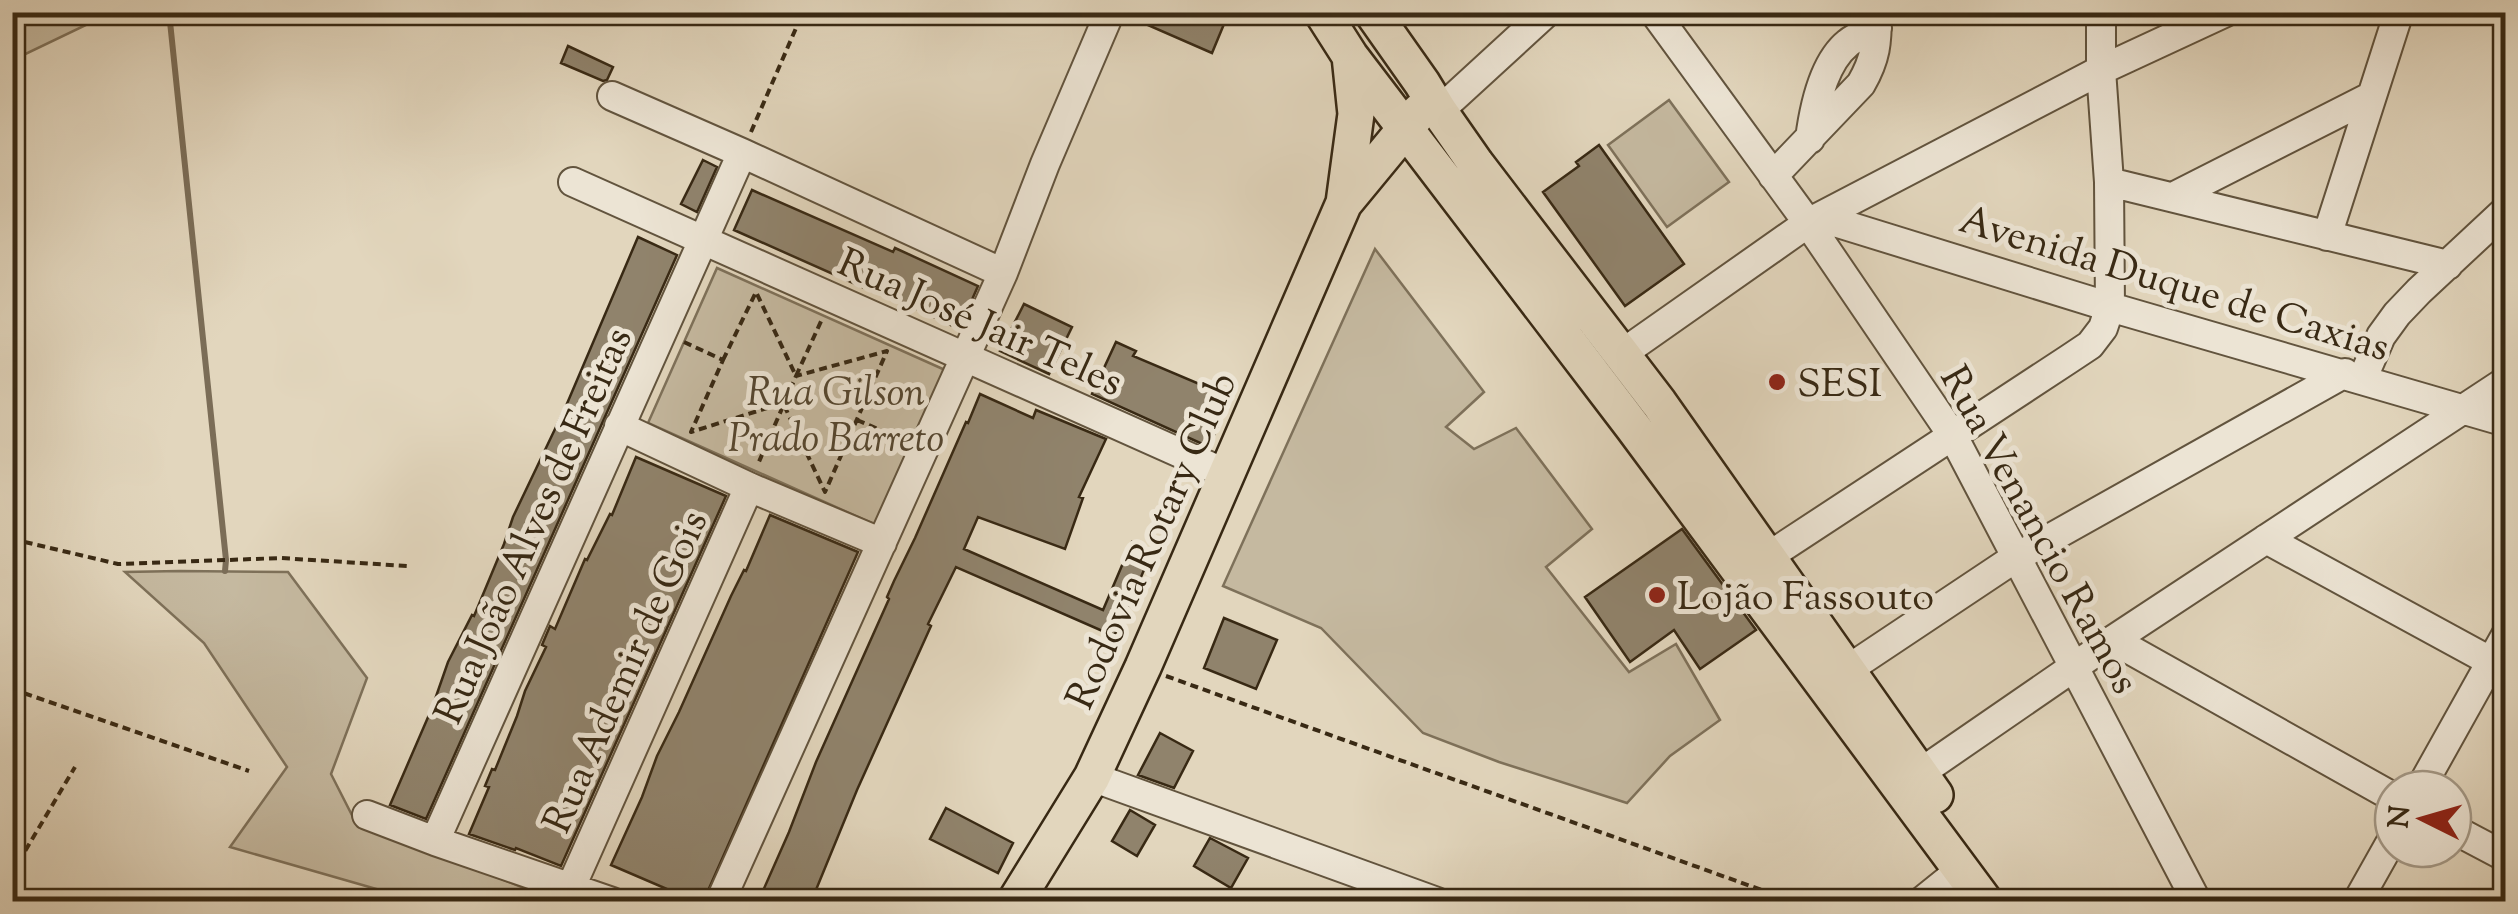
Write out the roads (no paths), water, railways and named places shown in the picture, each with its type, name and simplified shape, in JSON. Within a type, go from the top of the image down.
[{"type":"main road","points":[[1322,12],[1350,56],[1633,428],[1985,902]]},
{"type":"main road","points":[[1372,12],[1476,164],[1659,403],[2012,902]]},
{"type":"main road","points":[[1344,203],[1356,114],[1350,56]]},
{"type":"main road","points":[[1344,203],[1405,128],[1435,105]]},
{"type":"main road","name":"Rodovia Rotary Club","points":[[1025,899],[1092,777],[1143,667],[1344,203]]},
{"type":"main road","points":[[1633,428],[1659,403]]},
{"type":"street","points":[[720,902],[1002,274],[1110,12]]},
{"type":"street","points":[[1435,105],[1547,12]]},
{"type":"street","name":"Rua Venancio Ramos","points":[[1654,12],[1773,176],[1815,220],[1952,436],[2197,902]]},
{"type":"street","points":[[1766,558],[2090,344],[2103,328],[2110,307],[2110,182],[2101,70],[2101,12]]},
{"type":"street","points":[[1623,353],[1815,220],[2101,70],[2226,12]]},
{"type":"street","points":[[2327,236],[2399,12]]},
{"type":"street","points":[[1773,176],[1810,138],[1814,109],[1844,45],[1877,20]]},
{"type":"street","points":[[612,96],[1002,274]]},
{"type":"street","points":[[2173,198],[2372,96]]},
{"type":"street","name":"Rua João Alves de Freitas","points":[[435,842],[742,153]]},
{"type":"street","name":"Rua José Jair Teles","points":[[572,182],[1227,474]]},
{"type":"street","points":[[2110,182],[2448,266]]},
{"type":"street","points":[[1847,670],[2015,558],[2354,377],[2397,314],[2506,210]]},
{"type":"street","name":"Avenida Duque de Caxias","points":[[1815,220],[2506,422]]},
{"type":"street","points":[[1920,773],[2113,640],[2506,381]]},
{"type":"street","points":[[619,426],[882,544]]},
{"type":"street","name":"Rua Ademir de Gois","points":[[571,887],[749,487]]},
{"type":"street","points":[[2266,540],[2490,661]]},
{"type":"street","points":[[2431,769],[2506,635]]},
{"type":"street","points":[[2113,640],[2373,786]]},
{"type":"street","points":[[1092,777],[1437,902]]},
{"type":"street","points":[[367,815],[612,902]]},
{"type":"street","points":[[2473,840],[2506,857]]},
{"type":"street","points":[[1921,902],[1962,868]]},
{"type":"street","points":[[2357,902],[2376,869]]},
{"type":"waterway","points":[[169,12],[225,571]]},
{"type":"place","name":"SESI","points":[[1777,382]]},
{"type":"place","name":"Lojão Fassouto","points":[[1657,595]]},
{"type":"park label","name":"Rua Gilson Prado Barreto","points":[[836,414]]}]
